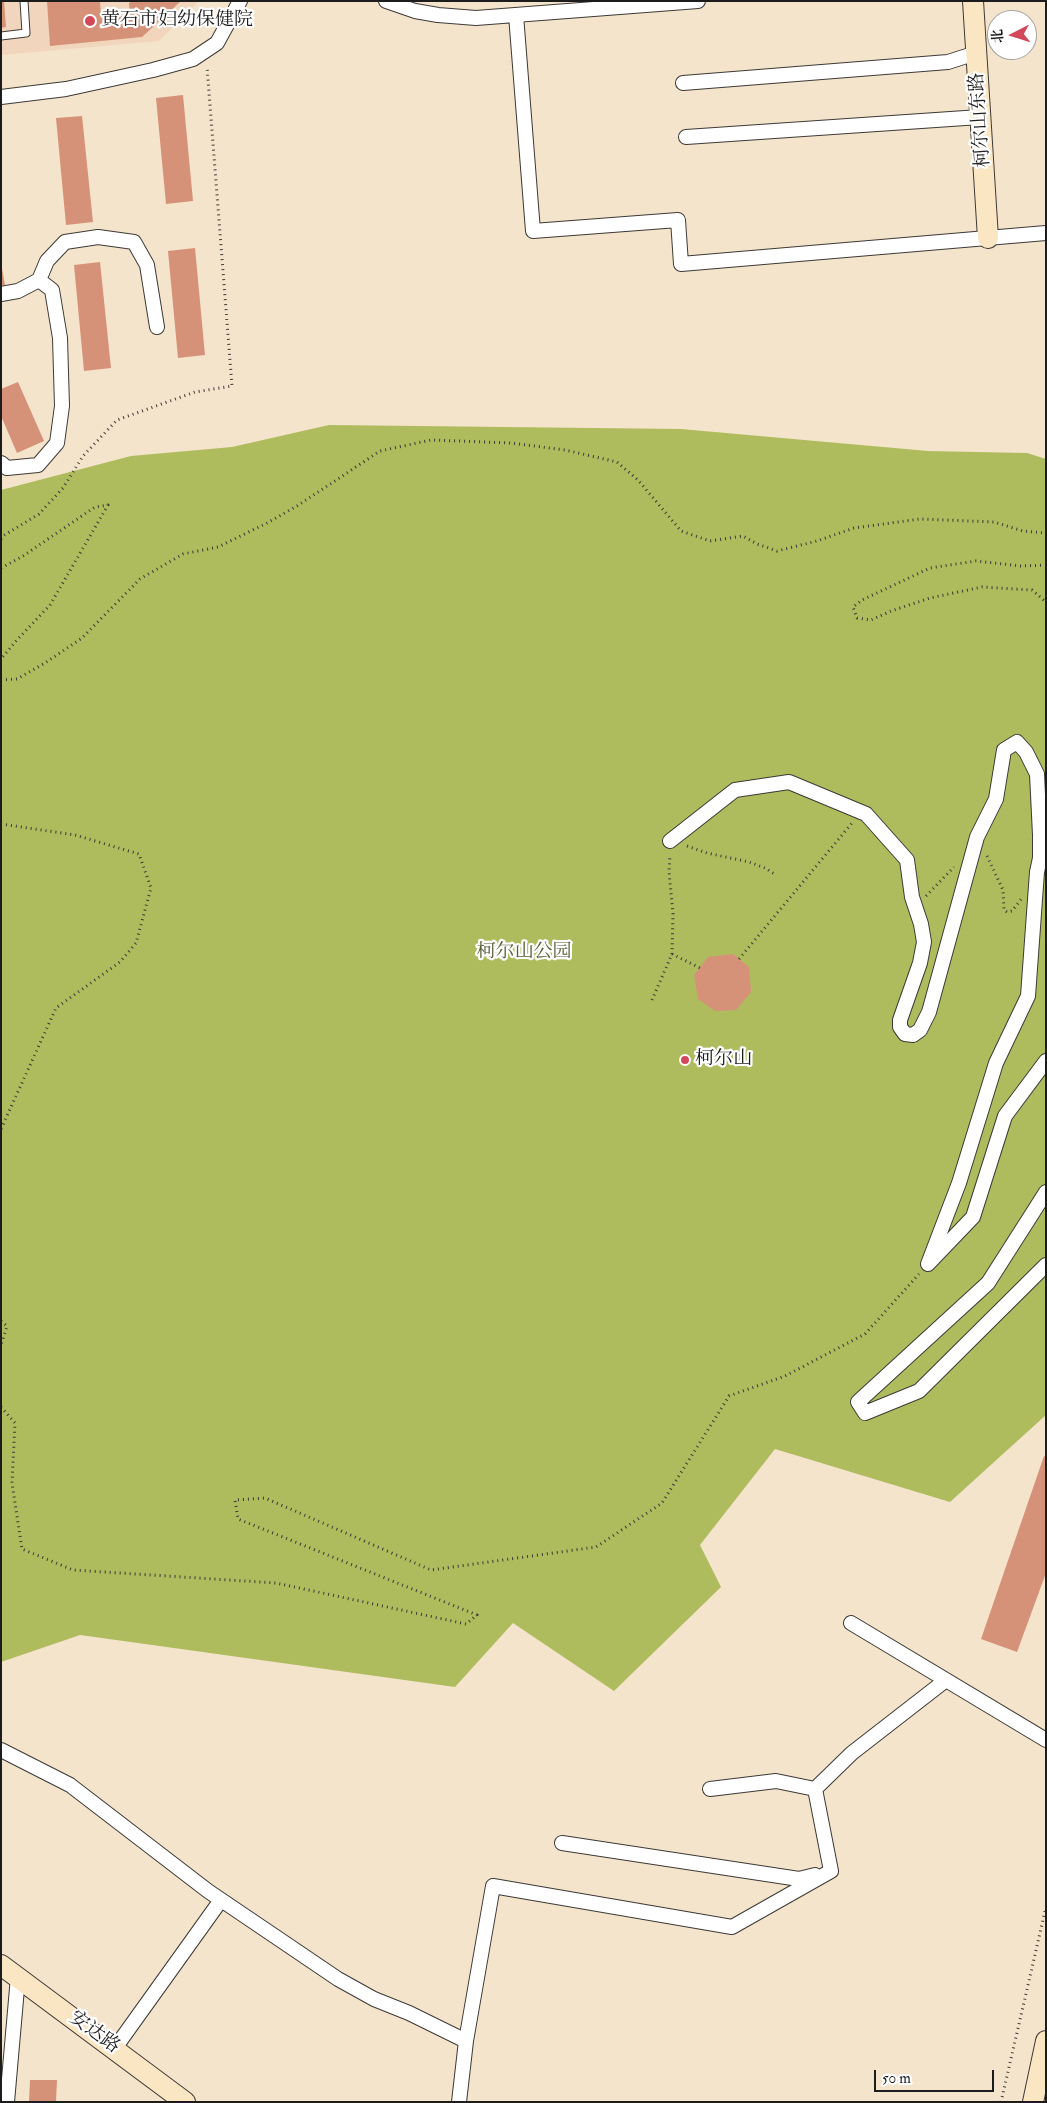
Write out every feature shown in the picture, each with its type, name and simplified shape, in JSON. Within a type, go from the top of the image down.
[{"type":"street","points":[[1,97],[66,89],[153,70],[193,58],[216,42],[240,1]]},
{"type":"street","points":[[386,1],[415,11],[476,18],[698,1]]},
{"type":"street","name":"柯尔山东路","points":[[973,1],[988,238]]},
{"type":"street","points":[[516,15],[532,231],[678,220],[681,264],[1046,233]]},
{"type":"street","points":[[683,83],[948,62],[976,53]]},
{"type":"street","points":[[686,137],[980,117]]},
{"type":"street","points":[[1,294],[18,291],[39,280],[47,261],[65,242],[98,237],[134,242],[147,265],[157,327]]},
{"type":"street","points":[[1,464],[7,468],[38,465],[57,442],[62,406],[60,338],[52,290],[39,280]]},
{"type":"street","points":[[670,841],[735,790],[789,782],[866,814],[907,860],[912,897],[921,924],[924,942],[920,964],[900,1020],[900,1027],[905,1034],[913,1035],[920,1030],[929,1012],[976,841],[996,799],[1004,750],[1017,742],[1026,752],[1037,774],[1040,858],[1037,872],[1028,996],[996,1064],[959,1184],[928,1264]]},
{"type":"street","points":[[928,1264],[973,1217],[1005,1116],[1046,1061]]},
{"type":"street","points":[[1046,1192],[988,1283],[858,1402],[865,1413],[919,1391],[1046,1265]]},
{"type":"street","points":[[852,1623],[1046,1740]]},
{"type":"street","points":[[815,1789],[852,1753],[946,1680]]},
{"type":"street","points":[[1,1750],[70,1785],[221,1900],[338,1979],[374,1999],[409,2013],[466,2041]]},
{"type":"street","points":[[710,1789],[776,1781],[815,1789]]},
{"type":"street","points":[[815,1789],[830,1871]]},
{"type":"street","points":[[562,1843],[799,1879],[830,1871]]},
{"type":"street","points":[[459,2102],[466,2041],[493,1886],[732,1928],[830,1871]]},
{"type":"street","points":[[115,2048],[221,1900]]},
{"type":"street","name":"安达路","points":[[1,1964],[185,2102]]},
{"type":"street","points":[[7,2102],[18,1977]]},
{"type":"street","points":[[1033,2102],[1046,2041]]},
{"type":"lane","points":[[1,36],[26,33],[24,1]]},
{"type":"path","points":[[1,680],[17,679],[75,643],[140,579],[183,554],[218,547],[267,523],[297,506],[380,451],[431,440],[511,443],[565,450],[617,462],[638,480],[681,531],[710,541],[742,536],[777,551],[817,541],[854,528],[920,519],[994,522],[1023,531],[1046,533]]},
{"type":"path","points":[[1,568],[23,556],[96,507],[108,505],[50,605],[1,659]]},
{"type":"path","points":[[1046,565],[1022,566],[976,560],[930,568],[862,600],[853,607],[858,618],[871,620],[930,598],[982,587],[1032,590],[1046,602]]},
{"type":"path","points":[[739,958],[861,812]]},
{"type":"path","points":[[1,824],[75,835],[139,854],[151,888],[136,943],[120,962],[56,1008],[1,1129]]},
{"type":"path","points":[[652,1000],[672,954],[673,914],[669,872],[670,841],[707,853],[749,862],[765,868],[776,875]]},
{"type":"path","points":[[912,897],[927,896],[976,841],[984,845],[993,869],[998,874],[1003,890],[1004,910],[1007,912],[1012,911],[1018,901],[1026,894],[1037,872]]},
{"type":"path","points":[[672,954],[700,968]]},
{"type":"path","points":[[1,1407],[14,1423],[12,1483],[22,1549],[73,1570],[276,1583],[466,1624],[477,1615],[238,1519],[235,1500],[265,1498],[431,1570],[596,1547],[662,1503],[729,1396],[785,1376],[865,1334],[928,1264]]},
{"type":"path","points":[[1,1322],[7,1326],[1,1345]]},
{"type":"path","points":[[1001,2102],[1046,1908]]},
{"type":"shaded area","name":"黄石市妇幼保健院","points":[[1,1],[199,1],[159,41],[1,55]]},
{"type":"green space","name":"柯尔山公园","points":[[329,425],[681,429],[928,451],[1027,453],[1046,459],[1046,1415],[950,1502],[775,1449],[700,1545],[721,1587],[614,1691],[513,1623],[455,1687],[80,1635],[1,1662],[1,490],[131,456],[232,447]]},
{"type":"building","points":[[1,1],[4,1],[6,27],[1,28]]},
{"type":"building","points":[[47,1],[100,1],[101,18],[130,16],[129,3],[132,1],[181,1],[142,37],[50,46]]},
{"type":"building","points":[[183,95],[193,201],[166,204],[156,98]]},
{"type":"building","points":[[82,116],[93,222],[66,225],[56,118]]},
{"type":"building","points":[[195,248],[205,355],[178,358],[168,251]]},
{"type":"building","points":[[100,262],[111,368],[84,371],[74,265]]},
{"type":"building","points":[[1,263],[5,285],[1,286]]},
{"type":"building","points":[[18,382],[44,441],[17,453],[1,416],[1,389]]},
{"type":"building","points":[[733,954],[749,967],[751,992],[736,1010],[715,1011],[698,999],[694,975],[708,957]]},
{"type":"building","points":[[1044,1456],[1046,1457],[1046,1573],[1017,1652],[981,1639]]},
{"type":"building","points":[[30,2080],[57,2080],[56,2102],[29,2102]]},
{"type":"place","name":"黄石市妇幼保健院","points":[[90,21]]},
{"type":"place","name":"柯尔山","points":[[685,1060]]}]
